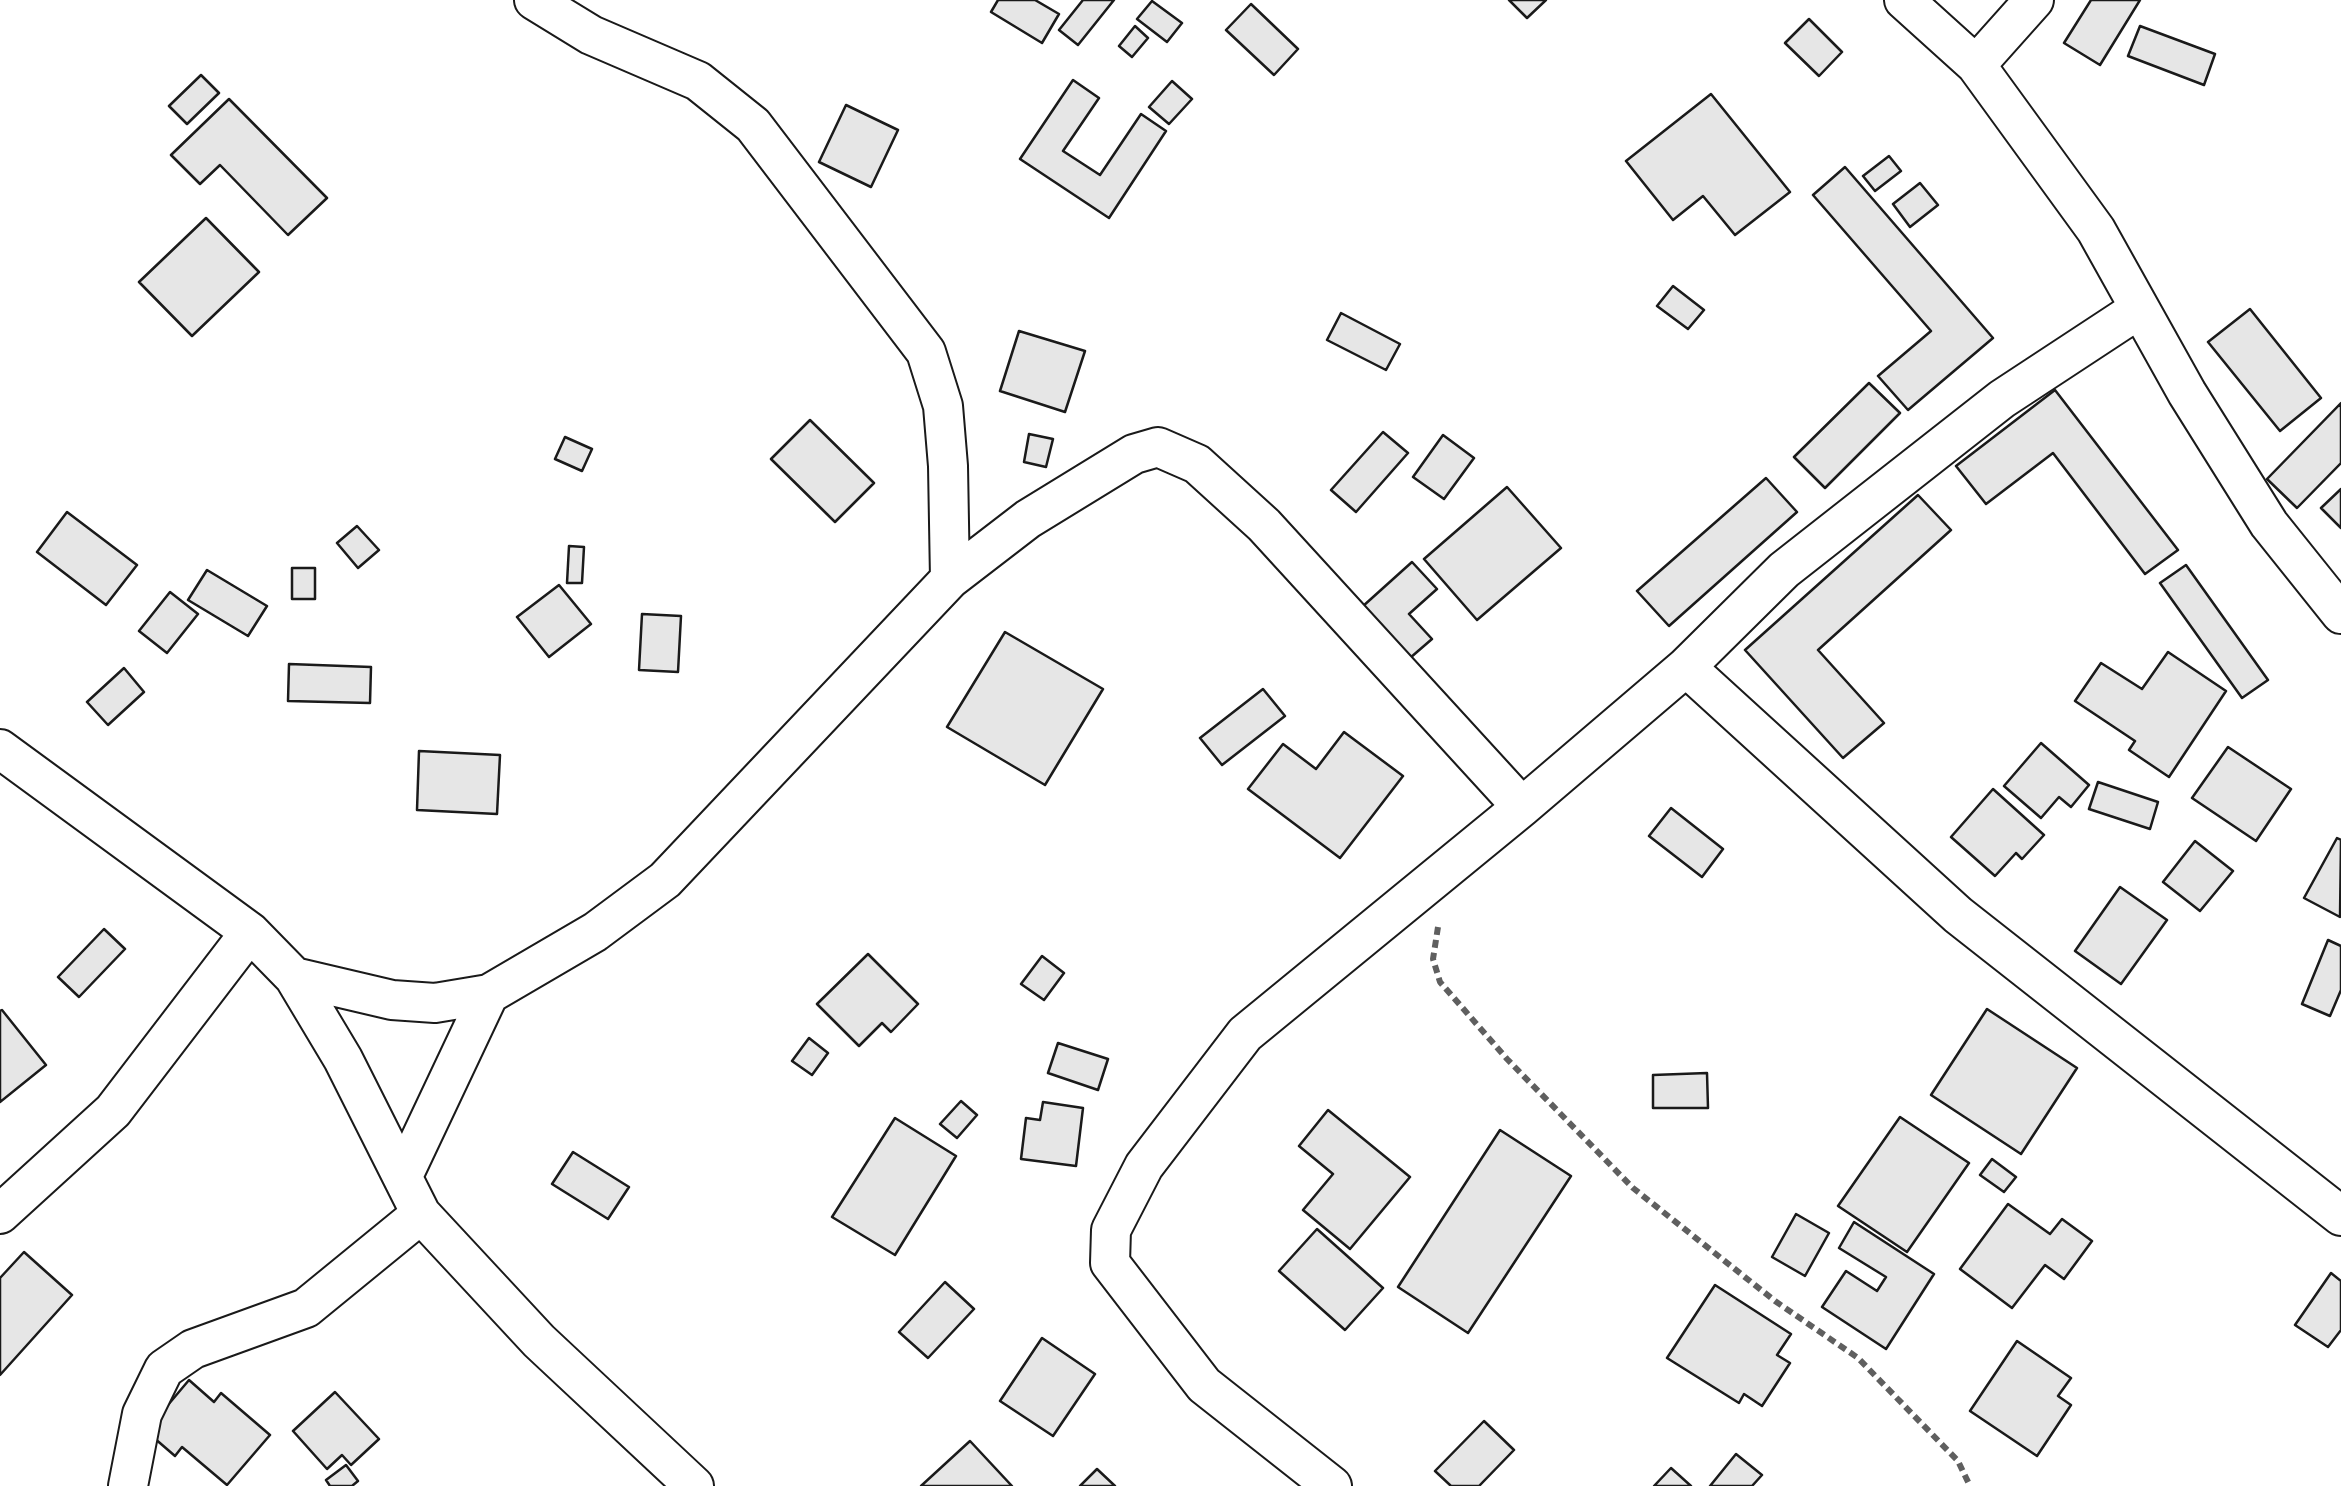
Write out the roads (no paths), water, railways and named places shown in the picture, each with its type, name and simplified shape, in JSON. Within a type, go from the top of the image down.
[{"type":"street","points":[[534,0],[591,35],[698,81],[754,125],[926,352],[942,406],[948,466],[950,578]]},
{"type":"street","points":[[1904,0],[1976,65],[2096,230],[2187,393],[2270,524],[2341,614]]},
{"type":"street","points":[[1976,65],[2034,0]]},
{"type":"street","points":[[1332,1486],[1204,1384],[1110,1263],[1111,1230],[1144,1166],[1245,1034],[1686,667],[1784,570],[2002,399],[2139,309]]},
{"type":"street","points":[[294,978],[392,1000],[435,1003],[490,994],[596,932],[665,880],[950,578],[1044,508],[1134,454],[1158,447],[1197,464],[1264,525],[1522,807]]},
{"type":"street","points":[[1686,667],[1958,916],[2341,1216]]},
{"type":"street","points":[[0,750],[250,932],[294,978],[343,1059],[422,1214],[539,1341],[694,1486]]},
{"type":"street","points":[[0,1214],[113,1111],[250,932]]},
{"type":"street","points":[[404,1176],[490,994]]},
{"type":"street","points":[[128,1486],[142,1414],[164,1370],[193,1350],[306,1308],[422,1214]]}]
